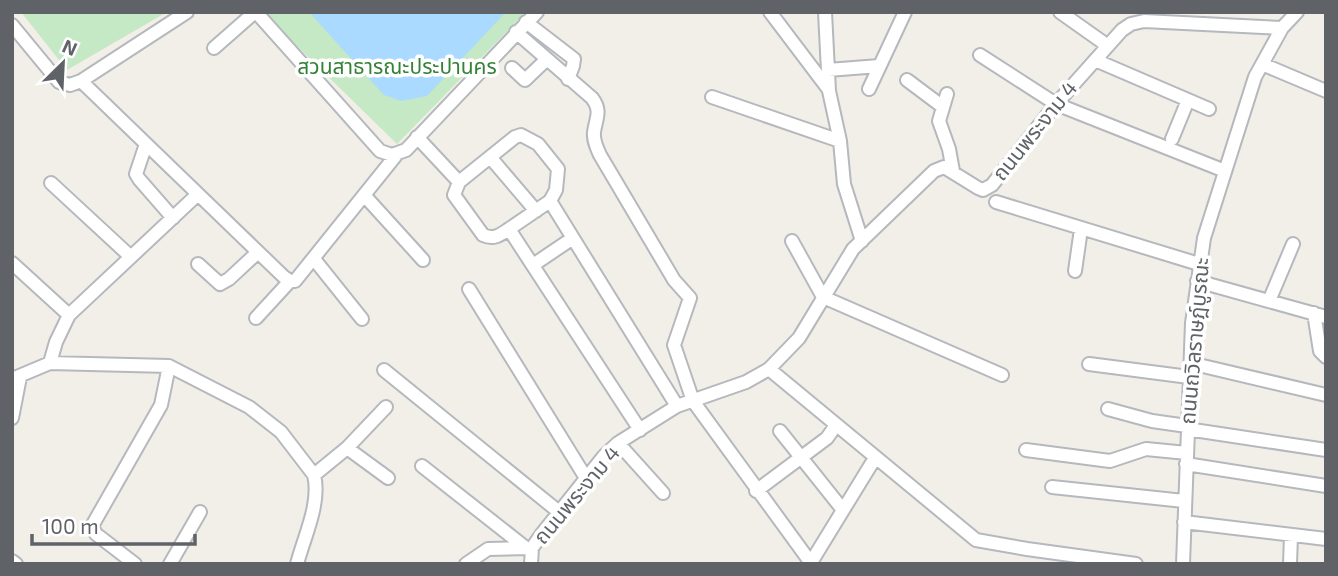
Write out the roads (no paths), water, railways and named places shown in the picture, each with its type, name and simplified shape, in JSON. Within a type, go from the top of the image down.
[{"type":"street","points":[[12,25],[59,82],[70,85],[81,81],[187,12]]},
{"type":"street","points":[[214,48],[255,12],[380,151],[397,154]]},
{"type":"street","points":[[256,318],[314,259],[397,154],[406,150],[537,12]]},
{"type":"street","points":[[771,12],[829,91]]},
{"type":"street","points":[[825,12],[829,91],[840,141],[844,184],[862,241]]},
{"type":"street","points":[[869,89],[905,12]]},
{"type":"street","points":[[1060,12],[1108,46]]},
{"type":"street","name":"ถนนถวิลราษฎ์บูรณะ","points":[[1183,564],[1189,377],[1196,281],[1204,238],[1255,77],[1282,28],[1297,12]]},
{"type":"street","name":"ถนนพระงาม 4","points":[[531,564],[529,548],[618,443],[677,406],[746,382],[769,369],[799,338],[853,249],[934,171],[944,167],[978,188],[984,190],[992,186],[1056,104],[1122,30],[1131,24],[1144,21],[1282,28]]},
{"type":"street","points":[[526,22],[574,59],[568,79]]},
{"type":"street","points":[[516,32],[597,105],[599,118],[594,134],[600,155],[674,280],[690,298],[674,345],[693,401],[810,563],[875,458]]},
{"type":"street","points":[[980,55],[1056,104],[1225,171]]},
{"type":"street","points":[[512,68],[524,80],[547,60]]},
{"type":"street","points":[[1095,60],[1209,109]]},
{"type":"street","points":[[1262,64],[1326,91]]},
{"type":"street","points":[[828,70],[879,66]]},
{"type":"street","points":[[907,80],[943,107]]},
{"type":"street","points":[[81,81],[290,281]]},
{"type":"street","points":[[947,94],[939,121],[953,171]]},
{"type":"street","points":[[712,97],[840,141]]},
{"type":"street","points":[[1172,139],[1188,100]]},
{"type":"street","points":[[521,135],[532,139],[558,169],[556,190],[550,201],[497,237],[490,238],[484,235],[454,195],[458,183],[489,157],[521,135]]},
{"type":"street","points":[[417,137],[458,183]]},
{"type":"street","points":[[146,144],[136,174],[173,218]]},
{"type":"street","points":[[489,157],[536,211]]},
{"type":"street","points":[[51,183],[131,257]]},
{"type":"street","points":[[50,363],[69,315],[198,194]]},
{"type":"street","points":[[364,195],[423,260]]},
{"type":"street","points":[[550,201],[677,406]]},
{"type":"street","points":[[996,202],[1199,264]]},
{"type":"street","points":[[509,229],[640,430]]},
{"type":"street","points":[[1075,271],[1081,229]]},
{"type":"street","points":[[533,265],[573,238]]},
{"type":"street","points":[[792,241],[823,297],[1002,375]]},
{"type":"street","points":[[1269,301],[1293,244]]},
{"type":"street","points":[[198,264],[220,284],[258,252]]},
{"type":"street","points":[[314,259],[362,319]]},
{"type":"street","points":[[12,263],[69,315]]},
{"type":"street","points":[[1196,281],[1320,315],[1320,351],[1326,357]]},
{"type":"street","points":[[469,289],[586,478]]},
{"type":"street","points":[[12,418],[16,378],[50,363],[169,366],[249,407],[281,432],[314,475],[314,504],[297,564]]},
{"type":"street","points":[[1190,363],[1326,395]]},
{"type":"street","points":[[1089,364],[1189,377]]},
{"type":"street","points":[[135,564],[96,534],[92,526],[160,405],[169,366]]},
{"type":"street","points":[[769,369],[976,540],[1096,561],[1136,564]]},
{"type":"street","points":[[384,370],[559,512]]},
{"type":"street","points":[[314,475],[347,447],[386,407]]},
{"type":"street","points":[[1108,409],[1152,421],[1326,450]]},
{"type":"street","points":[[756,491],[827,438],[836,425]]},
{"type":"street","points":[[780,431],[843,510]]},
{"type":"street","points":[[618,443],[663,493]]},
{"type":"street","points":[[347,447],[388,478]]},
{"type":"street","points":[[1026,450],[1110,461],[1146,449],[1326,486]]},
{"type":"street","points":[[422,466],[529,548]]},
{"type":"street","points":[[1052,487],[1184,501]]},
{"type":"street","points":[[170,564],[200,512]]},
{"type":"street","points":[[1184,522],[1326,539]]},
{"type":"street","points":[[1290,564],[1291,535]]},
{"type":"street","points":[[466,564],[488,549],[529,548]]},
{"type":"street","points":[[1025,564],[1027,549]]},
{"type":"water","points":[[309,12],[506,12],[427,96],[401,101],[384,95]]},
{"type":"park label","name":"สวนสาธารณะประปานคร","points":[[397,67]]}]
